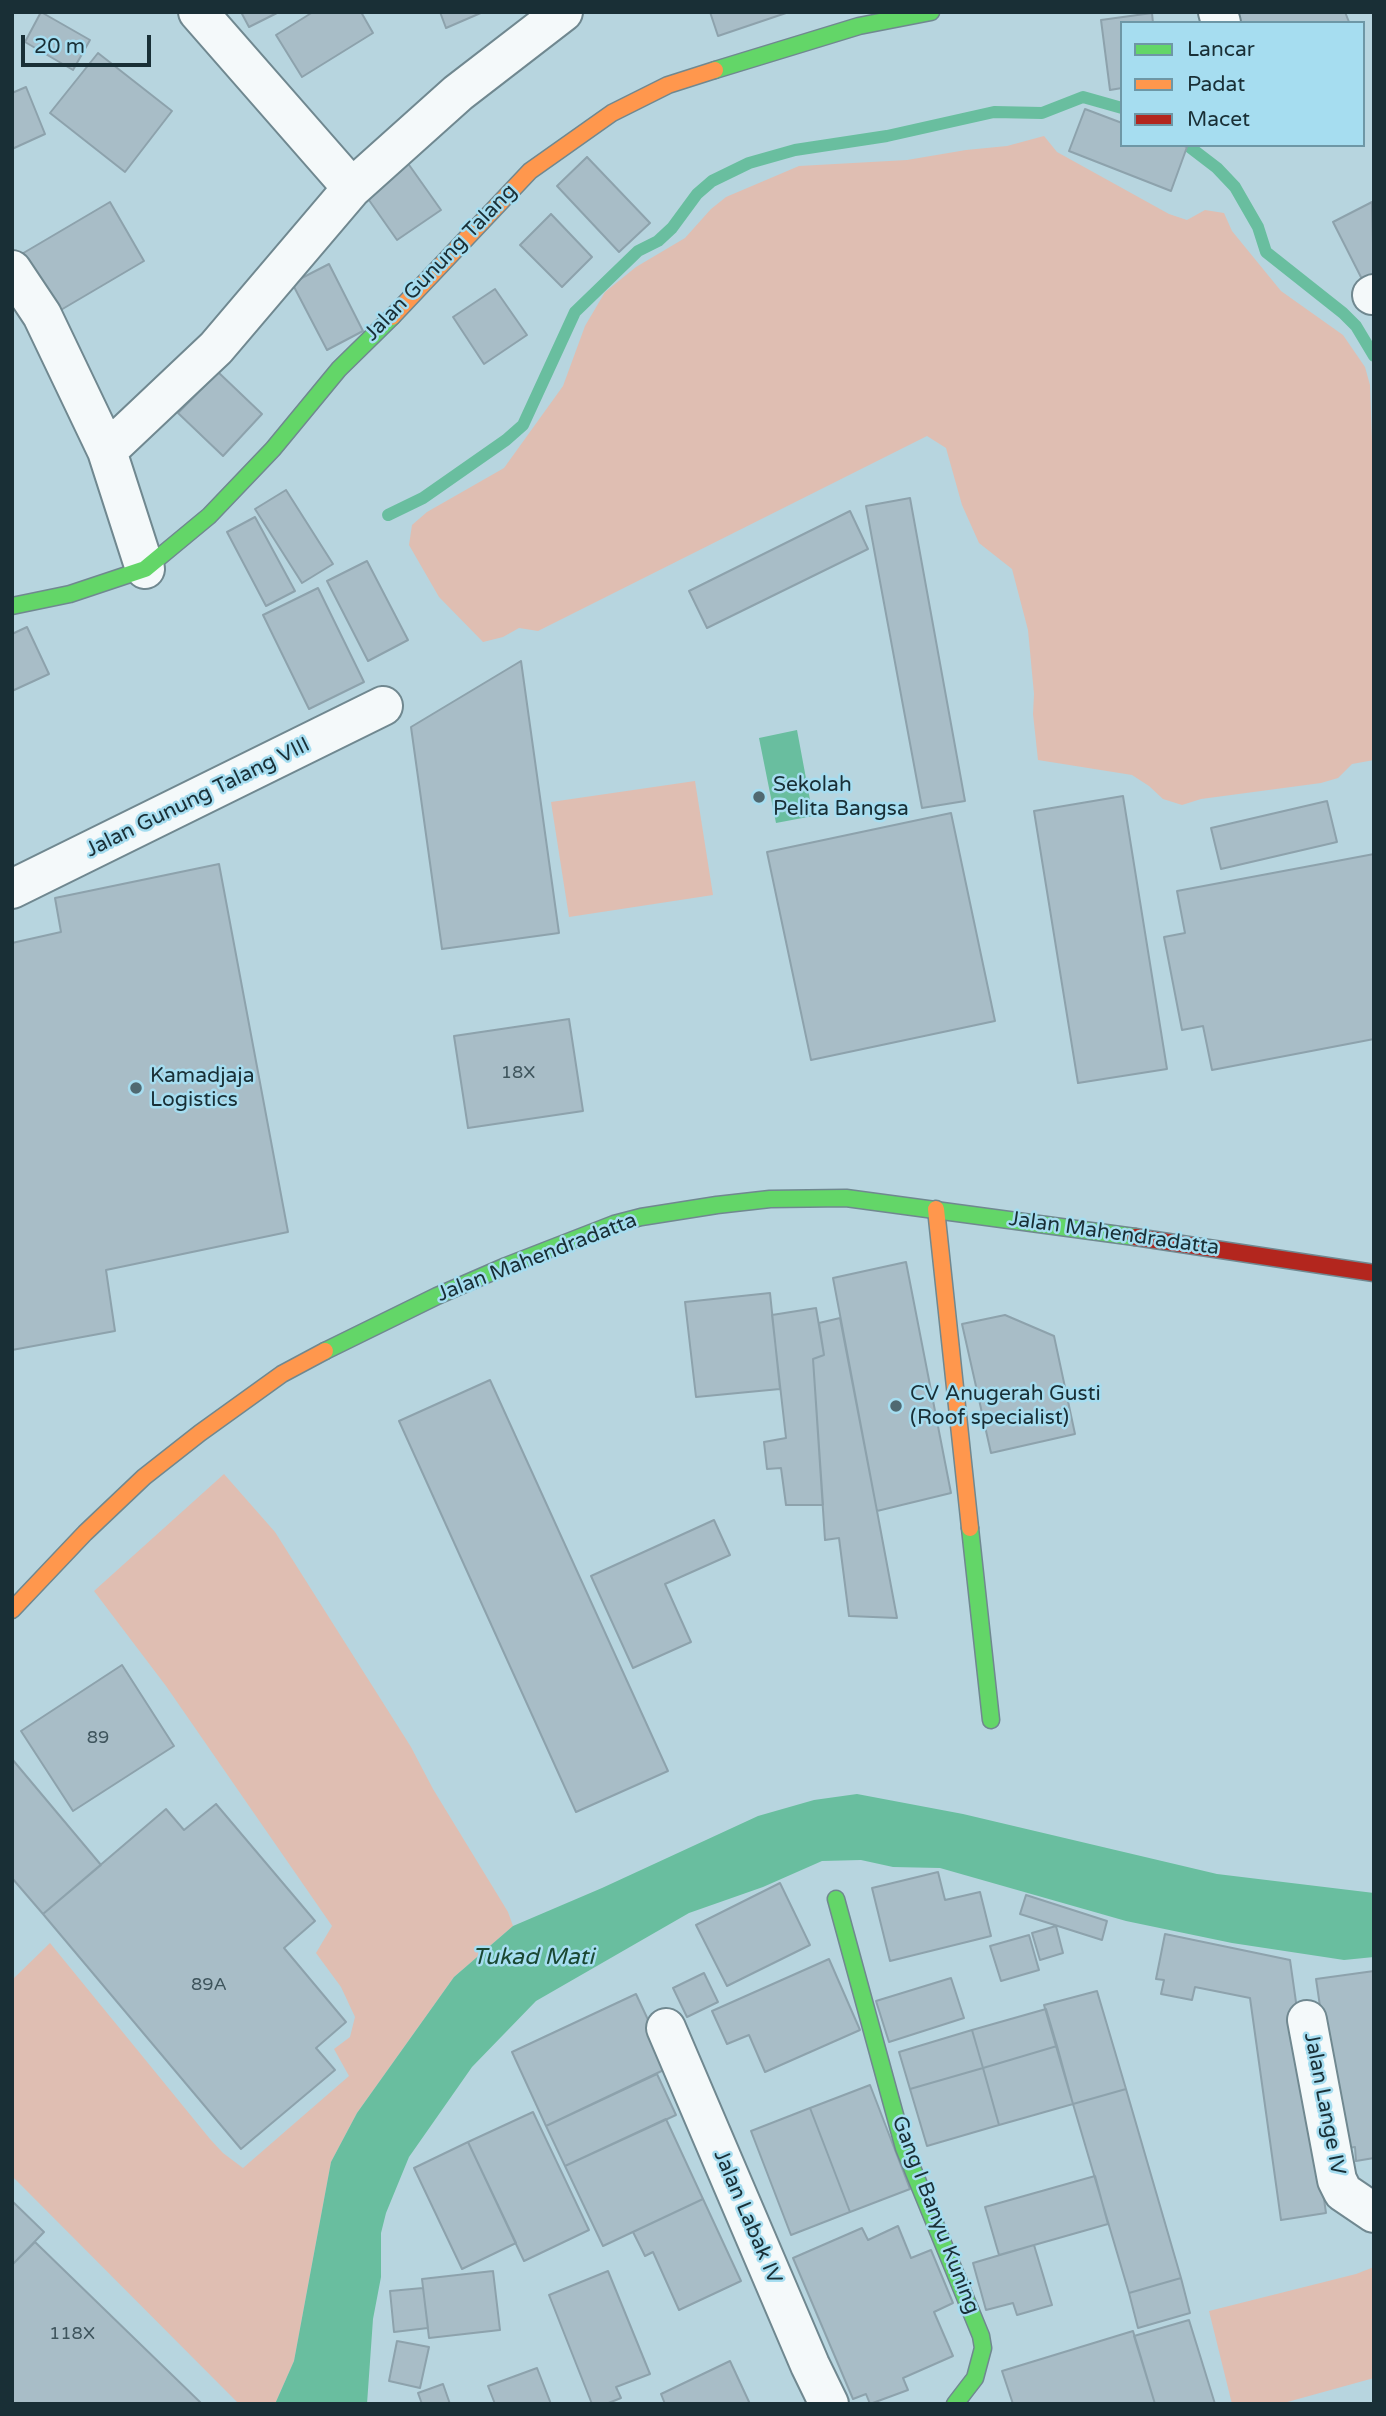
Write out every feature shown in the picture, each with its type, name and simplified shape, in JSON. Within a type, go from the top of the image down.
[{"type":"main road","name":"Jalan Gunung Talang","points":[[12,606],[70,594],[145,569],[209,516],[273,449],[339,369],[411,298],[530,171],[612,113],[668,85],[859,26],[931,12]]},
{"type":"main road","name":"Jalan Mahendradatta","points":[[12,1610],[144,1476],[282,1374],[437,1296],[602,1229],[641,1217],[771,1199],[846,1198],[1374,1273]]},
{"type":"main road","points":[[936,1209],[991,1720]]},
{"type":"main road","name":"Gang I Banyu Kuning","points":[[836,1899],[904,2148],[981,2336],[981,2362],[975,2378],[955,2404]]},
{"type":"street","points":[[198,12],[352,188]]},
{"type":"street","points":[[107,451],[216,348],[352,188],[458,93],[563,12]]},
{"type":"street","points":[[12,270],[42,315],[107,451],[145,569]]},
{"type":"street","name":"Jalan Gunung Talang VIII","points":[[12,889],[383,706]]},
{"type":"street","name":"Jalan Lange IV","points":[[1307,2020],[1337,2180],[1343,2192],[1374,2213]]},
{"type":"street","name":"Jalan Labak IV","points":[[666,2028],[829,2404]]},
{"type":"shaded area","points":[[1044,136],[1057,152],[1169,214],[1187,220],[1205,210],[1224,213],[1232,231],[1281,291],[1343,335],[1365,367],[1370,385],[1374,498],[1374,760],[1352,764],[1338,778],[1321,783],[1201,799],[1182,805],[1163,799],[1132,775],[1038,760],[1028,630],[1012,569],[979,543],[962,505],[946,448],[927,436],[538,631],[519,628],[503,637],[483,642],[439,597],[409,545],[412,525],[427,512],[504,468],[563,386],[585,326],[605,292],[636,267],[685,238],[711,209],[726,197],[799,166],[907,160],[1007,146]]},
{"type":"shaded area","points":[[695,781],[713,895],[569,917],[551,802]]},
{"type":"shaded area","points":[[224,1474],[275,1532],[411,1747],[433,1789],[508,1912],[513,1926],[454,1977],[357,2113],[331,2162],[294,2361],[275,2404],[239,2404],[12,2176],[12,1980],[50,1943],[210,2139],[243,2168],[349,2076],[334,2049],[350,2037],[355,2017],[341,1987],[316,1953],[332,1926],[166,1686],[94,1591]]},
{"type":"shaded area","points":[[1374,2267],[1374,2378],[1280,2404],[1232,2404],[1209,2311],[1356,2274]]},
{"type":"water","points":[[797,730],[813,816],[776,823],[759,738]]},
{"type":"water","name":"Tukad Mati","points":[[857,1794],[963,1814],[1217,1874],[1374,1893],[1374,1957],[1344,1960],[1232,1943],[1126,1921],[940,1868],[893,1867],[861,1860],[822,1861],[763,1887],[689,1913],[536,2001],[472,2067],[409,2157],[386,2213],[381,2233],[381,2277],[373,2319],[367,2404],[275,2404],[294,2361],[331,2162],[357,2113],[454,1977],[513,1926],[758,1816],[814,1800]]},
{"type":"building","points":[[41,12],[90,40],[73,70],[25,42]]},
{"type":"building","points":[[241,12],[279,12],[249,27]]},
{"type":"building","points":[[313,12],[361,12],[373,33],[302,77],[276,35]]},
{"type":"building","points":[[440,12],[483,12],[446,28]]},
{"type":"building","points":[[710,12],[789,12],[718,36]]},
{"type":"building","points":[[1230,12],[1345,12],[1349,21],[1232,21]]},
{"type":"building","points":[[1152,13],[1153,21],[1120,21],[1120,88],[1110,90],[1101,20]]},
{"type":"building","points":[[98,53],[172,111],[125,172],[50,113]]},
{"type":"building","points":[[26,87],[45,134],[12,149],[12,93]]},
{"type":"building","points":[[1085,109],[1120,122],[1120,147],[1187,147],[1171,191],[1069,151]]},
{"type":"building","points":[[587,157],[650,223],[619,252],[557,186]]},
{"type":"building","points":[[407,162],[441,210],[397,240],[364,193]]},
{"type":"building","points":[[110,202],[144,261],[54,314],[20,255]]},
{"type":"building","points":[[1372,202],[1374,286],[1367,289],[1333,222]]},
{"type":"building","points":[[551,214],[592,257],[562,287],[520,245]]},
{"type":"building","points":[[329,264],[363,331],[327,350],[292,283]]},
{"type":"building","points":[[495,289],[527,335],[484,364],[453,317]]},
{"type":"building","points":[[218,372],[262,414],[223,456],[178,413]]},
{"type":"building","points":[[286,490],[333,564],[302,583],[255,509]]},
{"type":"building","points":[[910,498],[965,801],[922,808],[866,506]]},
{"type":"building","points":[[850,511],[868,549],[707,628],[689,591]]},
{"type":"building","points":[[255,517],[295,591],[266,606],[227,532]]},
{"type":"building","points":[[367,561],[408,640],[368,661],[327,581]]},
{"type":"building","points":[[318,588],[364,682],[309,709],[263,615]]},
{"type":"building","points":[[27,627],[49,674],[12,691],[12,634]]},
{"type":"building","points":[[521,661],[559,933],[442,949],[411,727]]},
{"type":"building","points":[[1123,796],[1167,1069],[1078,1083],[1034,811]]},
{"type":"building","points":[[1327,801],[1337,842],[1221,869],[1211,828]]},
{"type":"building","points":[[951,813],[995,1021],[811,1060],[767,852]]},
{"type":"building","points":[[1374,854],[1374,1039],[1212,1070],[1203,1026],[1182,1030],[1164,937],[1185,933],[1177,891]]},
{"type":"building","name":"Kamadjaja Logistics","points":[[219,864],[288,1232],[106,1270],[115,1331],[12,1350],[12,943],[61,932],[55,898]]},
{"type":"building","points":[[569,1019],[583,1111],[468,1128],[454,1036]]},
{"type":"building","name":"CV Anugerah Gusti (Roof specialist)","points":[[906,1262],[951,1493],[877,1511],[833,1278]]},
{"type":"building","points":[[770,1293],[780,1389],[696,1397],[685,1302]]},
{"type":"building","points":[[816,1308],[824,1355],[813,1359],[823,1505],[786,1505],[781,1468],[767,1469],[764,1442],[786,1438],[772,1315]]},
{"type":"building","points":[[1005,1315],[1054,1336],[1075,1434],[991,1453],[962,1324]]},
{"type":"building","points":[[840,1318],[897,1618],[849,1616],[839,1538],[825,1540],[813,1359],[824,1355],[819,1323]]},
{"type":"building","points":[[490,1380],[668,1771],[576,1812],[399,1421]]},
{"type":"building","points":[[714,1520],[730,1555],[665,1584],[691,1642],[633,1668],[591,1576]]},
{"type":"building","points":[[122,1665],[174,1746],[73,1811],[21,1731]]},
{"type":"building","points":[[12,1759],[101,1865],[43,1914],[12,1878]]},
{"type":"building","points":[[216,1804],[315,1921],[284,1948],[346,2022],[316,2048],[335,2070],[241,2149],[43,1914],[166,1809],[184,1830]]},
{"type":"building","points":[[938,1872],[945,1900],[980,1892],[991,1936],[890,1961],[872,1888]]},
{"type":"building","points":[[780,1883],[810,1945],[727,1986],[696,1925]]},
{"type":"building","points":[[1026,1895],[1107,1921],[1102,1940],[1020,1914]]},
{"type":"building","points":[[1056,1926],[1063,1953],[1040,1960],[1032,1933]]},
{"type":"building","points":[[1165,1934],[1290,1960],[1326,2213],[1281,2220],[1250,1998],[1195,1987],[1192,2000],[1161,1994],[1164,1980],[1156,1979]]},
{"type":"building","points":[[1029,1935],[1039,1970],[1001,1981],[990,1946]]},
{"type":"building","points":[[829,1959],[860,2030],[765,2072],[749,2035],[727,2044],[712,2011]]},
{"type":"building","points":[[1374,1971],[1374,2158],[1356,2161],[1355,2147],[1341,2149],[1316,1979]]},
{"type":"building","points":[[704,1973],[718,2002],[687,2017],[673,1988]]},
{"type":"building","points":[[951,1978],[964,2018],[889,2042],[876,2001]]},
{"type":"building","points":[[1097,1991],[1126,2089],[1073,2104],[1044,2005]]},
{"type":"building","points":[[636,1994],[670,2067],[546,2126],[512,2052]]},
{"type":"building","points":[[1046,2009],[1057,2046],[983,2068],[972,2030]]},
{"type":"building","points":[[972,2030],[983,2068],[910,2089],[899,2052]]},
{"type":"building","points":[[1057,2046],[1073,2104],[999,2125],[983,2068]]},
{"type":"building","points":[[983,2068],[999,2125],[927,2146],[910,2089]]},
{"type":"building","points":[[657,2074],[676,2115],[565,2166],[546,2126]]},
{"type":"building","points":[[870,2085],[910,2189],[850,2212],[810,2108]]},
{"type":"building","points":[[1126,2089],[1181,2278],[1129,2293],[1073,2104]]},
{"type":"building","points":[[810,2108],[850,2212],[791,2235],[751,2131]]},
{"type":"building","points":[[533,2112],[589,2230],[524,2261],[468,2142]]},
{"type":"building","points":[[666,2119],[703,2199],[603,2246],[565,2166]]},
{"type":"building","points":[[468,2142],[516,2243],[462,2269],[414,2168]]},
{"type":"building","points":[[1095,2176],[1108,2224],[999,2255],[985,2207]]},
{"type":"building","points":[[703,2199],[741,2281],[679,2310],[653,2252],[645,2256],[633,2232]]},
{"type":"building","points":[[12,2201],[44,2232],[12,2265]]},
{"type":"building","points":[[898,2226],[911,2258],[931,2250],[953,2303],[934,2312],[953,2356],[903,2378],[908,2390],[870,2404],[866,2394],[853,2399],[793,2258],[862,2228],[868,2240]]},
{"type":"building","points":[[35,2242],[202,2404],[12,2404],[12,2265]]},
{"type":"building","points":[[1034,2245],[1052,2305],[1017,2315],[1013,2303],[986,2310],[973,2263]]},
{"type":"building","points":[[493,2271],[500,2330],[429,2338],[422,2279]]},
{"type":"building","points":[[608,2271],[650,2374],[616,2387],[621,2398],[606,2404],[592,2404],[549,2295]]},
{"type":"building","points":[[1181,2278],[1190,2313],[1138,2328],[1129,2293]]},
{"type":"building","points":[[423,2288],[428,2328],[394,2332],[390,2291]]},
{"type":"building","points":[[1189,2320],[1215,2404],[1155,2404],[1134,2336]]},
{"type":"building","points":[[1133,2331],[1155,2404],[1013,2404],[1002,2371]]},
{"type":"building","points":[[397,2341],[429,2347],[420,2388],[389,2381]]},
{"type":"building","points":[[730,2361],[750,2404],[665,2404],[661,2394]]},
{"type":"building","points":[[537,2368],[551,2404],[495,2404],[488,2386]]},
{"type":"building","points":[[443,2384],[450,2404],[422,2404],[418,2393]]},
{"type":"waterway","points":[[388,515],[423,498],[523,425],[575,312],[638,251],[658,241],[672,228],[697,194],[712,181],[749,163],[795,150],[887,136],[994,112],[1042,113],[1083,97],[1120,107]]},
{"type":"waterway","points":[[1190,147],[1217,168],[1235,187],[1258,227],[1266,252],[1343,313],[1356,326],[1374,356]]},
{"type":"traffic: fast","points":[[715,70],[859,26],[931,12]]},
{"type":"traffic: fast","points":[[12,606],[70,594],[145,569],[209,516],[273,449],[339,369],[392,317]]},
{"type":"traffic: fast","points":[[325,1351],[437,1296],[614,1224],[717,1205],[770,1199],[846,1198],[1135,1237]]},
{"type":"traffic: fast","points":[[970,1528],[991,1720]]},
{"type":"traffic: fast","points":[[836,1899],[904,2148],[981,2336],[983,2348],[975,2378],[955,2404]]},
{"type":"traffic: slow","points":[[392,317],[530,171],[612,113],[668,85],[715,70]]},
{"type":"traffic: slow","points":[[936,1209],[970,1528]]},
{"type":"traffic: slow","points":[[12,1610],[85,1533],[144,1477],[282,1374],[325,1351]]},
{"type":"traffic: jam","points":[[1135,1237],[1374,1273]]},
{"type":"place","name":"Sekolah Pelita Bangsa","points":[[759,797]]},
{"type":"place","name":"Kamadjaja Logistics","points":[[136,1088]]},
{"type":"place","name":"CV Anugerah Gusti (Roof specialist)","points":[[896,1406]]}]
